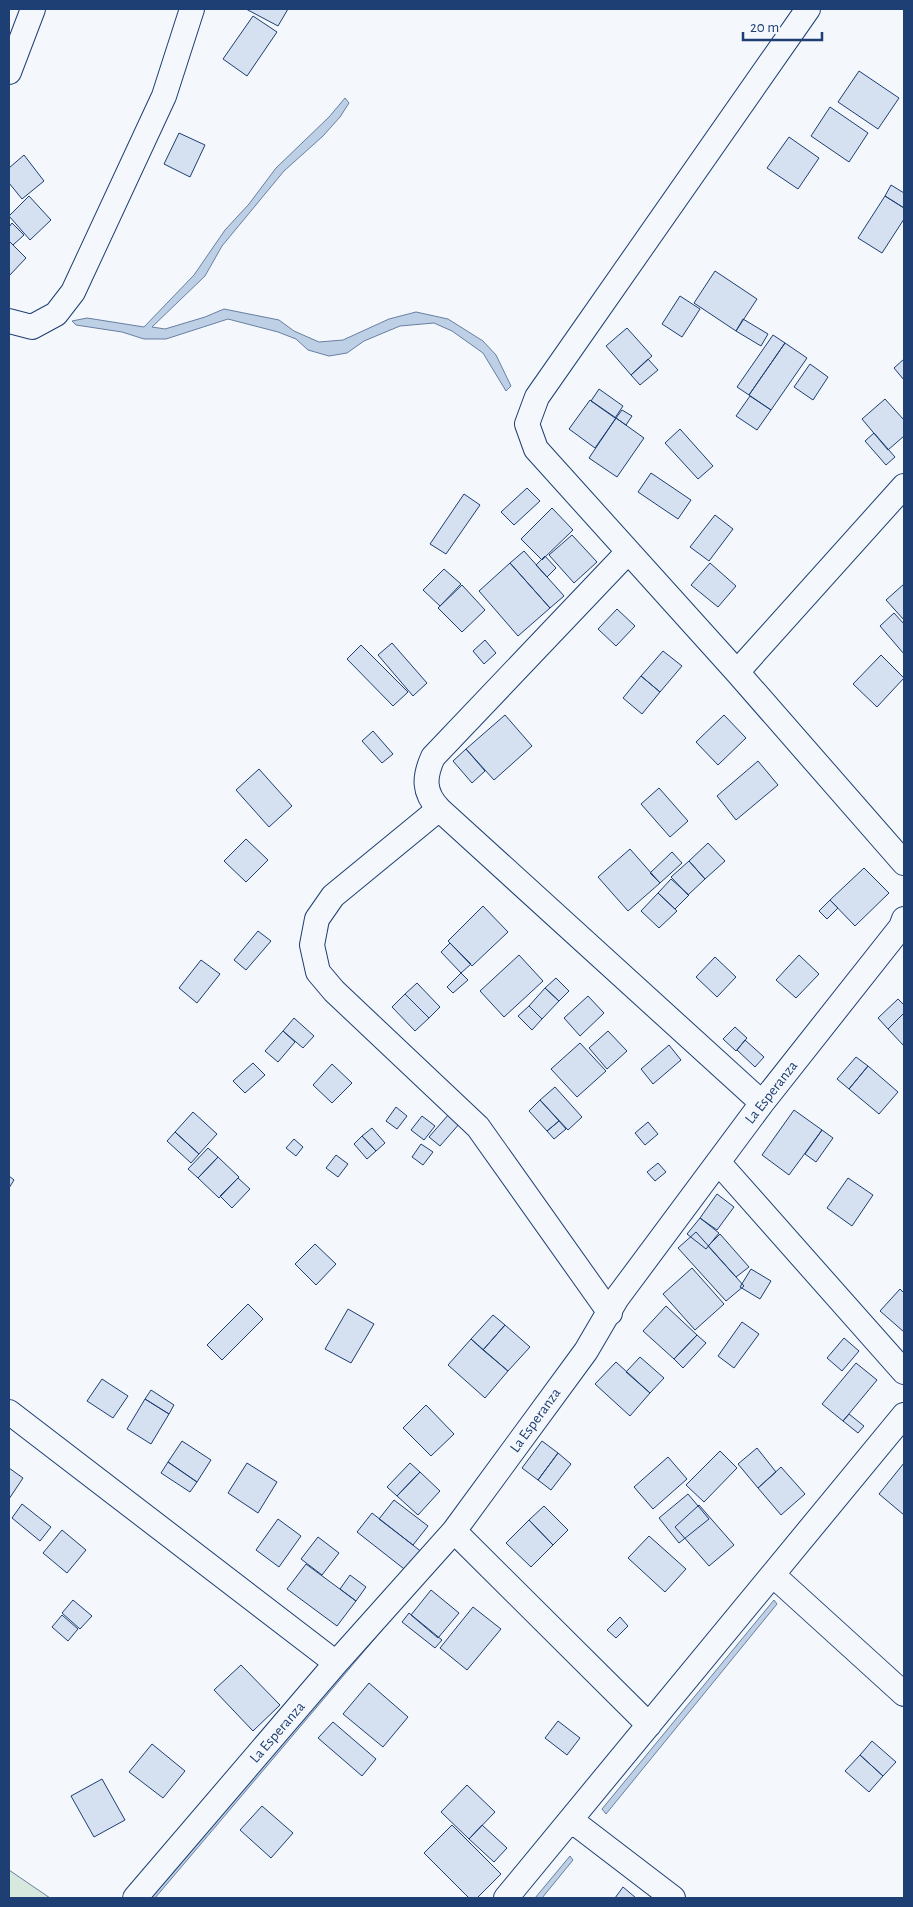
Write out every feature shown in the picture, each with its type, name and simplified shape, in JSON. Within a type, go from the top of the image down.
[{"type":"street","points":[[9,72],[32,9]]},
{"type":"street","points":[[9,321],[32,327],[56,314],[72,292],[164,96],[192,9]]},
{"type":"street","points":[[808,9],[537,397],[527,424],[536,449],[627,553],[737,672],[904,864]]},
{"type":"street","points":[[737,672],[904,486]]},
{"type":"street","points":[[627,553],[451,736],[433,757],[425,774],[426,787],[432,802],[439,809],[762,1103]]},
{"type":"street","points":[[439,809],[333,896],[317,919],[312,945],[318,972],[334,991],[478,1128],[610,1314]]},
{"type":"street","name":"La Esperanza","points":[[136,1898],[336,1663],[454,1531],[586,1351],[610,1314],[617,1298],[762,1103],[901,926],[904,919]]},
{"type":"street","points":[[718,1162],[904,1372]]},
{"type":"street","points":[[9,1412],[336,1663]]},
{"type":"street","points":[[506,1898],[904,1415]]},
{"type":"street","points":[[454,1531],[649,1725]]},
{"type":"street","points":[[773,1575],[904,1694]]},
{"type":"street","points":[[571,1820],[673,1898]]},
{"type":"shaded area","points":[[9,1870],[50,1898],[9,1898]]},
{"type":"water","points":[[345,98],[349,103],[340,117],[323,136],[284,171],[222,246],[205,276],[152,327],[165,329],[224,309],[279,320],[294,331],[319,342],[343,340],[389,319],[416,312],[448,319],[483,341],[496,355],[511,386],[506,391],[483,353],[452,331],[434,323],[400,326],[364,341],[347,353],[329,356],[308,350],[296,339],[278,332],[228,319],[166,339],[144,339],[122,332],[76,325],[72,321],[87,318],[144,327],[194,275],[225,230],[249,204],[276,168],[329,117]]},
{"type":"water","points":[[442,1556],[444,1557],[155,1898],[151,1898]]},
{"type":"water","points":[[774,1600],[777,1604],[606,1814],[602,1809]]},
{"type":"water","points":[[570,1856],[573,1860],[542,1898],[535,1898]]},
{"type":"building","points":[[246,9],[288,9],[278,26]]},
{"type":"building","points":[[253,16],[277,32],[247,76],[223,59]]},
{"type":"building","points":[[859,71],[899,98],[878,129],[838,102]]},
{"type":"building","points":[[830,107],[868,133],[849,162],[811,136]]},
{"type":"building","points":[[179,133],[205,145],[190,177],[164,164]]},
{"type":"building","points":[[789,137],[819,158],[798,189],[767,168]]},
{"type":"building","points":[[24,155],[44,181],[22,199],[9,183],[9,168]]},
{"type":"building","points":[[891,185],[904,193],[904,208],[885,196]]},
{"type":"building","points":[[29,196],[51,220],[30,240],[9,216]]},
{"type":"building","points":[[885,196],[904,208],[904,219],[882,253],[858,238]]},
{"type":"building","points":[[12,223],[24,235],[13,245],[9,241],[9,227]]},
{"type":"building","points":[[9,241],[26,258],[9,276]]},
{"type":"building","points":[[715,271],[757,299],[736,331],[694,303]]},
{"type":"building","points":[[680,296],[700,309],[682,337],[662,324]]},
{"type":"building","points":[[743,319],[768,334],[761,346],[736,331]]},
{"type":"building","points":[[627,328],[652,356],[631,375],[606,346]]},
{"type":"building","points":[[773,335],[785,343],[749,395],[737,387]]},
{"type":"building","points":[[785,343],[807,358],[771,410],[749,395]]},
{"type":"building","points":[[648,359],[658,370],[640,385],[631,375]]},
{"type":"building","points":[[904,359],[904,380],[894,368]]},
{"type":"building","points":[[810,364],[828,377],[813,400],[794,387]]},
{"type":"building","points":[[599,389],[623,406],[615,418],[591,401]]},
{"type":"building","points":[[750,396],[771,410],[757,430],[736,416]]},
{"type":"building","points":[[885,399],[904,420],[904,436],[888,450],[862,419]]},
{"type":"building","points":[[590,400],[616,418],[595,448],[569,429]]},
{"type":"building","points":[[622,410],[632,416],[626,425],[616,418]]},
{"type":"building","points":[[616,418],[644,438],[617,477],[589,458]]},
{"type":"building","points":[[680,429],[713,466],[698,479],[665,443]]},
{"type":"building","points":[[874,433],[895,457],[886,465],[865,441]]},
{"type":"building","points":[[651,473],[691,500],[678,519],[638,492]]},
{"type":"building","points":[[527,488],[540,501],[514,525],[501,512]]},
{"type":"building","points":[[464,494],[480,505],[446,554],[430,544]]},
{"type":"building","points":[[552,508],[573,530],[542,560],[521,539]]},
{"type":"building","points":[[715,515],[733,529],[709,561],[690,547]]},
{"type":"building","points":[[572,535],[597,562],[574,583],[549,555]]},
{"type":"building","points":[[524,551],[564,596],[550,608],[510,563]]},
{"type":"building","points":[[545,556],[556,568],[547,577],[536,565]]},
{"type":"building","points":[[510,563],[550,608],[518,636],[479,591]]},
{"type":"building","points":[[710,563],[736,586],[718,607],[691,585]]},
{"type":"building","points":[[444,569],[461,584],[440,606],[423,590]]},
{"type":"building","points":[[904,584],[904,620],[886,600]]},
{"type":"building","points":[[462,585],[485,610],[462,632],[438,608]]},
{"type":"building","points":[[617,609],[635,626],[616,646],[598,629]]},
{"type":"building","points":[[894,613],[904,624],[904,654],[880,626]]},
{"type":"building","points":[[485,640],[496,653],[484,664],[473,651]]},
{"type":"building","points":[[392,643],[427,683],[413,696],[378,655]]},
{"type":"building","points":[[361,645],[408,692],[393,706],[347,659]]},
{"type":"building","points":[[663,651],[682,666],[660,692],[641,676]]},
{"type":"building","points":[[881,655],[904,678],[877,707],[853,684]]},
{"type":"building","points":[[641,676],[660,692],[642,714],[623,698]]},
{"type":"building","points":[[505,715],[532,746],[494,780],[466,749]]},
{"type":"building","points":[[724,715],[746,738],[718,765],[696,742]]},
{"type":"building","points":[[373,731],[393,754],[382,763],[362,741]]},
{"type":"building","points":[[466,749],[485,771],[472,783],[453,761]]},
{"type":"building","points":[[758,761],[778,785],[736,820],[717,796]]},
{"type":"building","points":[[259,769],[292,806],[269,827],[236,790]]},
{"type":"building","points":[[659,788],[688,821],[670,837],[641,804]]},
{"type":"building","points":[[246,839],[268,860],[246,882],[224,861]]},
{"type":"building","points":[[708,843],[725,861],[705,879],[689,861]]},
{"type":"building","points":[[630,849],[660,883],[628,911],[598,877]]},
{"type":"building","points":[[672,852],[682,863],[660,883],[650,873]]},
{"type":"building","points":[[689,861],[705,879],[688,895],[671,877]]},
{"type":"building","points":[[864,868],[889,893],[855,926],[830,900]]},
{"type":"building","points":[[671,879],[689,895],[675,909],[658,893]]},
{"type":"building","points":[[658,893],[677,911],[659,928],[641,911]]},
{"type":"building","points":[[830,900],[838,908],[827,919],[819,911]]},
{"type":"building","points":[[483,906],[508,932],[472,966],[448,941]]},
{"type":"building","points":[[258,931],[271,941],[246,970],[234,960]]},
{"type":"building","points":[[450,943],[471,964],[461,973],[441,952]]},
{"type":"building","points":[[519,955],[543,981],[504,1017],[480,991]]},
{"type":"building","points":[[799,955],[819,974],[796,998],[776,980]]},
{"type":"building","points":[[715,957],[736,977],[717,997],[696,977]]},
{"type":"building","points":[[201,960],[220,974],[197,1003],[179,988]]},
{"type":"building","points":[[461,973],[468,980],[453,993],[447,987]]},
{"type":"building","points":[[556,978],[569,991],[559,1001],[545,988]]},
{"type":"building","points":[[417,983],[440,1007],[429,1018],[405,994]]},
{"type":"building","points":[[545,988],[559,1001],[542,1019],[529,1006]]},
{"type":"building","points":[[405,994],[429,1018],[415,1031],[392,1007]]},
{"type":"building","points":[[588,996],[604,1013],[580,1036],[564,1018]]},
{"type":"building","points":[[898,999],[904,1005],[904,1013],[888,1029],[878,1018]]},
{"type":"building","points":[[529,1006],[542,1019],[532,1030],[518,1016]]},
{"type":"building","points":[[904,1013],[904,1046],[888,1029]]},
{"type":"building","points":[[294,1018],[314,1036],[303,1048],[283,1031]]},
{"type":"building","points":[[735,1027],[747,1038],[736,1051],[723,1039]]},
{"type":"building","points":[[283,1031],[295,1042],[278,1062],[265,1051]]},
{"type":"building","points":[[608,1031],[627,1051],[607,1069],[589,1048]]},
{"type":"building","points":[[745,1040],[764,1057],[755,1067],[737,1050]]},
{"type":"building","points":[[580,1043],[606,1071],[577,1097],[551,1069]]},
{"type":"building","points":[[669,1045],[681,1060],[653,1084],[641,1069]]},
{"type":"building","points":[[856,1057],[868,1066],[849,1089],[837,1079]]},
{"type":"building","points":[[253,1063],[265,1075],[245,1093],[233,1081]]},
{"type":"building","points":[[332,1064],[352,1083],[332,1103],[313,1085]]},
{"type":"building","points":[[868,1066],[898,1092],[879,1114],[849,1089]]},
{"type":"building","points":[[555,1087],[582,1117],[568,1130],[540,1100]]},
{"type":"building","points":[[540,1100],[559,1121],[547,1131],[529,1111]]},
{"type":"building","points":[[396,1107],[407,1116],[397,1129],[386,1121]]},
{"type":"building","points":[[794,1110],[822,1130],[789,1175],[762,1155]]},
{"type":"building","points":[[193,1112],[217,1134],[199,1154],[175,1132]]},
{"type":"building","points":[[449,1114],[460,1123],[440,1146],[429,1137]]},
{"type":"building","points":[[422,1116],[435,1126],[424,1140],[411,1130]]},
{"type":"building","points":[[559,1121],[566,1129],[554,1139],[547,1131]]},
{"type":"building","points":[[648,1122],[658,1134],[645,1145],[635,1133]]},
{"type":"building","points":[[372,1128],[385,1143],[376,1151],[362,1136]]},
{"type":"building","points":[[822,1130],[833,1138],[816,1162],[805,1154]]},
{"type":"building","points":[[175,1132],[199,1154],[191,1163],[167,1141]]},
{"type":"building","points":[[362,1136],[376,1151],[367,1159],[354,1144]]},
{"type":"building","points":[[294,1139],[303,1147],[296,1156],[286,1148]]},
{"type":"building","points":[[421,1144],[433,1152],[423,1165],[412,1157]]},
{"type":"building","points":[[208,1148],[218,1157],[198,1178],[188,1169]]},
{"type":"building","points":[[336,1155],[348,1164],[338,1177],[326,1168]]},
{"type":"building","points":[[218,1157],[239,1177],[219,1198],[198,1178]]},
{"type":"building","points":[[658,1163],[666,1172],[655,1181],[647,1172]]},
{"type":"building","points":[[9,1176],[14,1180],[9,1188]]},
{"type":"building","points":[[238,1178],[250,1189],[232,1208],[220,1196]]},
{"type":"building","points":[[848,1178],[873,1195],[852,1226],[827,1208]]},
{"type":"building","points":[[717,1194],[734,1207],[717,1230],[700,1218]]},
{"type":"building","points":[[700,1218],[719,1233],[706,1249],[687,1234]]},
{"type":"building","points":[[696,1232],[744,1286],[726,1301],[678,1248]]},
{"type":"building","points":[[720,1234],[749,1267],[736,1277],[708,1246]]},
{"type":"building","points":[[315,1244],[336,1264],[316,1285],[295,1264]]},
{"type":"building","points":[[692,1268],[724,1304],[695,1330],[663,1294]]},
{"type":"building","points":[[751,1269],[771,1281],[760,1299],[740,1287]]},
{"type":"building","points":[[900,1289],[904,1293],[904,1332],[880,1311]]},
{"type":"building","points":[[248,1304],[263,1319],[222,1360],[207,1345]]},
{"type":"building","points":[[666,1306],[697,1335],[674,1359],[643,1331]]},
{"type":"building","points":[[348,1309],[374,1324],[351,1363],[325,1349]]},
{"type":"building","points":[[493,1315],[505,1325],[483,1350],[471,1339]]},
{"type":"building","points":[[742,1322],[759,1334],[734,1368],[718,1356]]},
{"type":"building","points":[[505,1325],[530,1347],[508,1371],[483,1350]]},
{"type":"building","points":[[697,1335],[706,1343],[683,1368],[674,1359]]},
{"type":"building","points":[[844,1338],[859,1351],[842,1371],[827,1358]]},
{"type":"building","points":[[471,1339],[508,1371],[485,1398],[448,1365]]},
{"type":"building","points":[[640,1357],[664,1378],[650,1393],[626,1372]]},
{"type":"building","points":[[616,1362],[650,1393],[630,1416],[595,1384]]},
{"type":"building","points":[[856,1363],[877,1380],[843,1421],[822,1404]]},
{"type":"building","points":[[102,1379],[128,1396],[113,1418],[87,1401]]},
{"type":"building","points":[[151,1390],[174,1405],[169,1414],[145,1399]]},
{"type":"building","points":[[145,1399],[169,1414],[151,1444],[127,1429]]},
{"type":"building","points":[[426,1405],[454,1434],[431,1456],[403,1428]]},
{"type":"building","points":[[849,1414],[864,1426],[858,1433],[843,1421]]},
{"type":"building","points":[[182,1441],[211,1460],[197,1482],[168,1462]]},
{"type":"building","points":[[542,1441],[558,1453],[538,1480],[522,1468]]},
{"type":"building","points":[[757,1448],[776,1472],[758,1488],[738,1464]]},
{"type":"building","points":[[720,1451],[737,1468],[704,1502],[686,1485]]},
{"type":"building","points":[[558,1453],[571,1464],[551,1490],[538,1480]]},
{"type":"building","points":[[668,1457],[687,1479],[653,1509],[634,1487]]},
{"type":"building","points":[[168,1462],[197,1482],[190,1492],[161,1473]]},
{"type":"building","points":[[247,1463],[277,1482],[258,1513],[228,1493]]},
{"type":"building","points":[[410,1463],[420,1472],[397,1496],[387,1487]]},
{"type":"building","points":[[904,1463],[904,1515],[879,1494]]},
{"type":"building","points":[[781,1467],[805,1494],[781,1515],[758,1488]]},
{"type":"building","points":[[9,1468],[23,1478],[9,1499]]},
{"type":"building","points":[[420,1472],[440,1491],[418,1515],[397,1496]]},
{"type":"building","points":[[688,1494],[709,1519],[679,1543],[659,1518]]},
{"type":"building","points":[[394,1500],[428,1526],[413,1545],[379,1519]]},
{"type":"building","points":[[22,1504],[51,1527],[40,1541],[12,1518]]},
{"type":"building","points":[[699,1505],[734,1545],[709,1566],[675,1527]]},
{"type":"building","points":[[544,1506],[568,1530],[553,1545],[529,1520]]},
{"type":"building","points":[[372,1513],[423,1553],[408,1572],[357,1532]]},
{"type":"building","points":[[278,1519],[301,1536],[279,1567],[256,1550]]},
{"type":"building","points":[[529,1520],[553,1545],[531,1567],[506,1543]]},
{"type":"building","points":[[62,1530],[86,1550],[67,1573],[43,1553]]},
{"type":"building","points":[[649,1536],[686,1569],[665,1592],[628,1558]]},
{"type":"building","points":[[318,1537],[339,1553],[322,1575],[301,1559]]},
{"type":"building","points":[[306,1564],[356,1601],[337,1626],[287,1589]]},
{"type":"building","points":[[350,1575],[366,1587],[356,1601],[340,1589]]},
{"type":"building","points":[[431,1590],[459,1613],[438,1638],[411,1615]]},
{"type":"building","points":[[73,1600],[92,1616],[80,1629],[62,1613]]},
{"type":"building","points":[[473,1607],[501,1629],[467,1670],[440,1648]]},
{"type":"building","points":[[409,1613],[442,1640],[435,1648],[402,1622]]},
{"type":"building","points":[[62,1615],[78,1629],[68,1641],[52,1627]]},
{"type":"building","points":[[620,1617],[628,1626],[616,1638],[607,1630]]},
{"type":"building","points":[[241,1665],[280,1705],[253,1731],[214,1690]]},
{"type":"building","points":[[369,1683],[408,1717],[383,1747],[343,1714]]},
{"type":"building","points":[[558,1721],[580,1738],[567,1755],[545,1738]]},
{"type":"building","points":[[333,1722],[376,1759],[362,1776],[318,1738]]},
{"type":"building","points":[[872,1741],[896,1762],[883,1776],[860,1755]]},
{"type":"building","points":[[152,1744],[185,1771],[163,1798],[129,1772]]},
{"type":"building","points":[[860,1755],[883,1776],[869,1792],[845,1771]]},
{"type":"building","points":[[102,1779],[125,1820],[94,1837],[71,1796]]},
{"type":"building","points":[[467,1785],[495,1812],[469,1839],[441,1812]]},
{"type":"building","points":[[262,1806],[293,1833],[271,1858],[240,1830]]},
{"type":"building","points":[[452,1825],[501,1874],[477,1898],[469,1898],[424,1853]]},
{"type":"building","points":[[482,1825],[507,1848],[494,1862],[469,1839]]},
{"type":"building","points":[[623,1887],[636,1898],[615,1898]]}]
